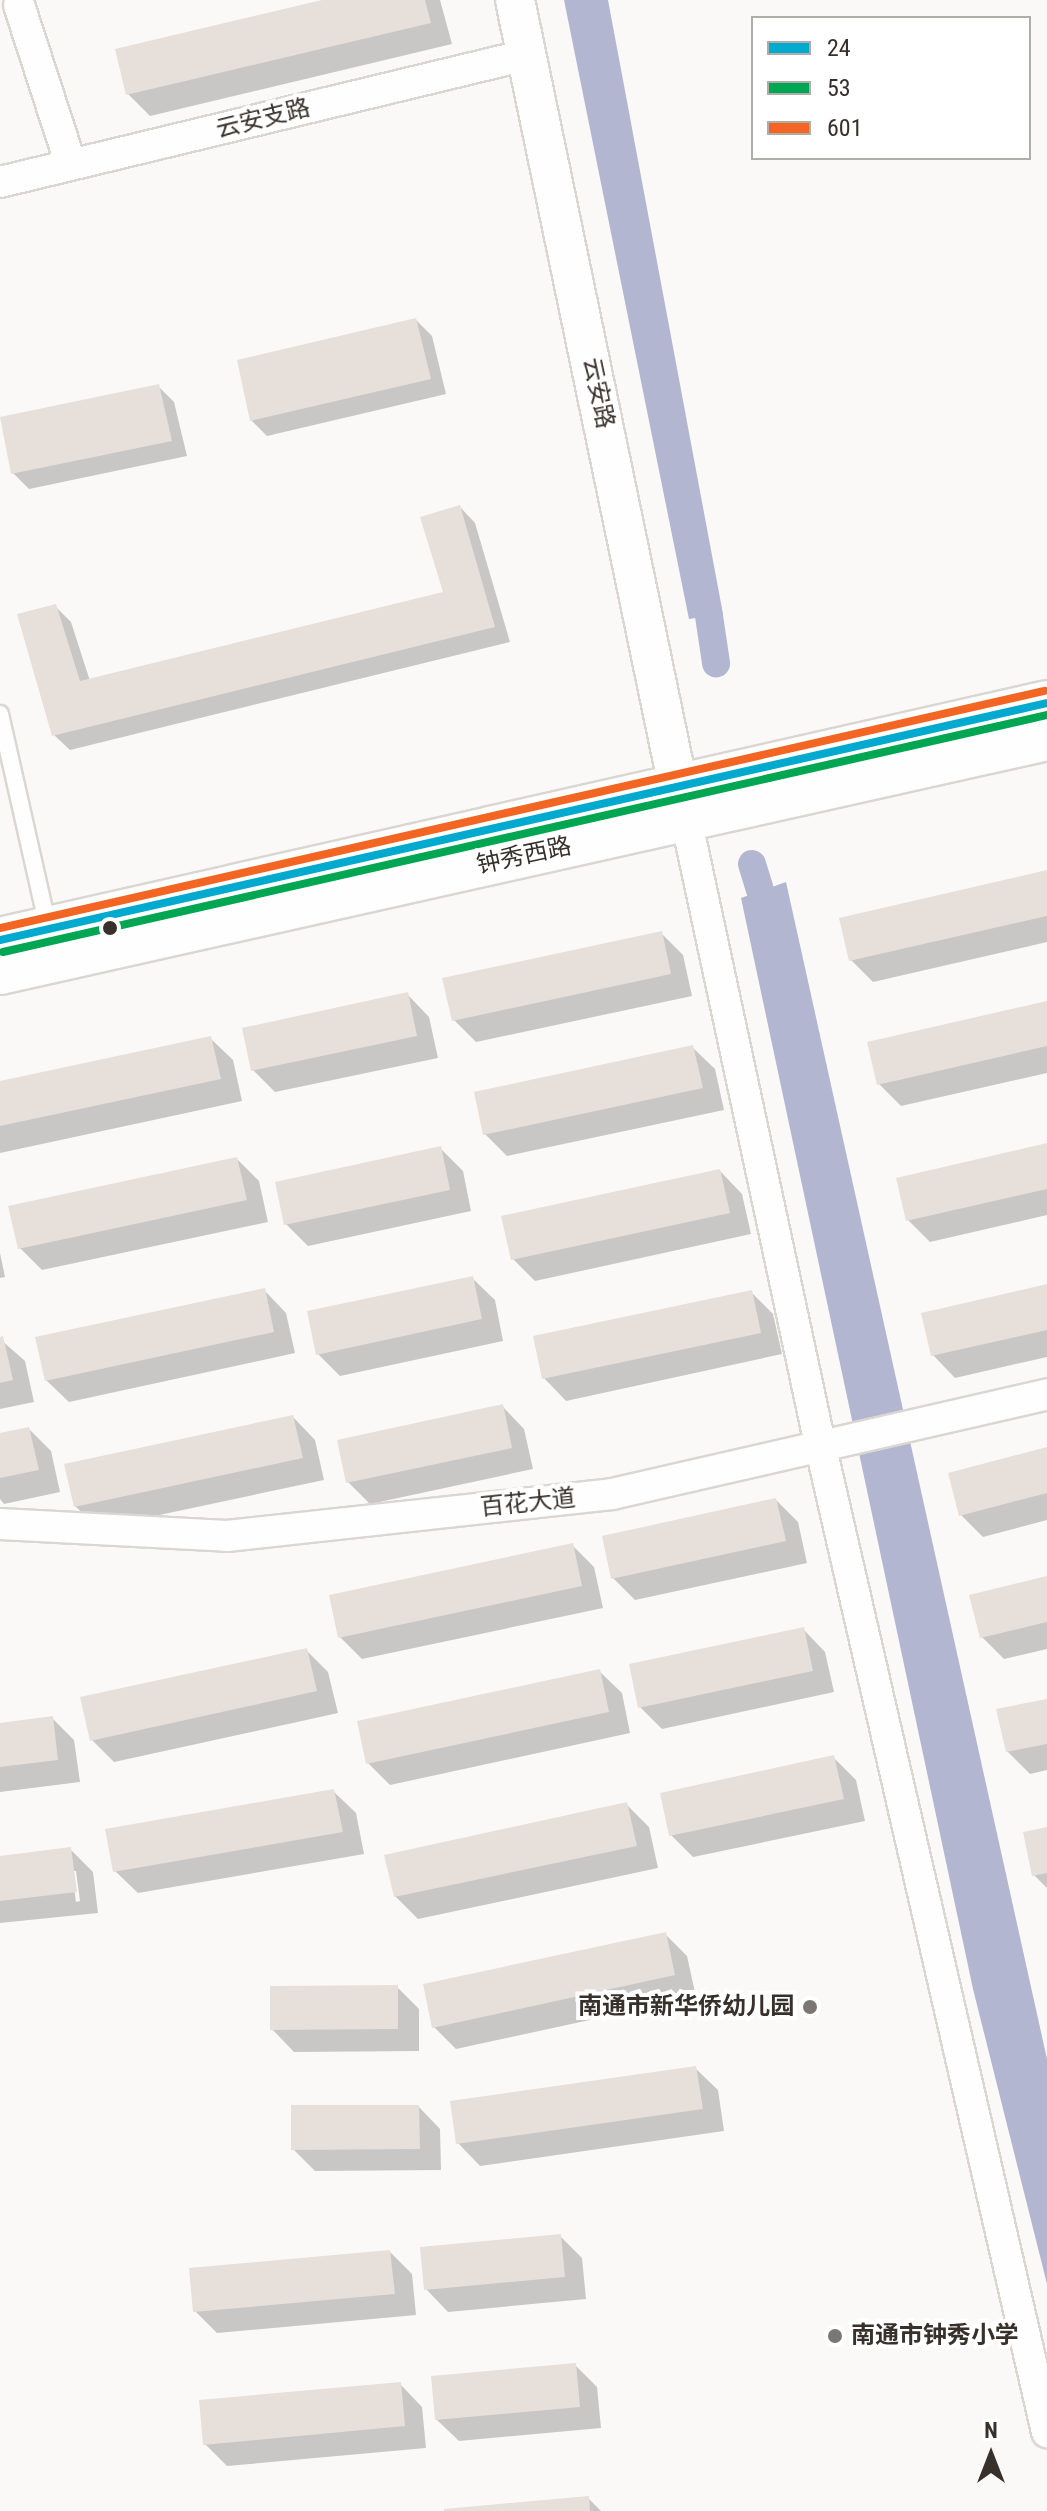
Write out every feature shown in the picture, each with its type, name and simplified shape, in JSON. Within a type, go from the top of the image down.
[{"type":"main road","name":"钟秀西路","points":[[682,804],[1047,703]]},
{"type":"main road","name":"钟秀西路","points":[[0,972],[52,944],[682,804],[1047,738]]},
{"type":"main road","name":"钟秀西路","points":[[0,940],[52,944]]},
{"type":"street","name":"云安路","points":[[515,0],[682,804]]},
{"type":"street","points":[[14,2],[71,165]]},
{"type":"street","name":"云安支路","points":[[0,182],[526,55]]},
{"type":"street","points":[[682,804],[832,1442],[1047,2432]]},
{"type":"street","name":"百花大道","points":[[0,1524],[227,1536],[612,1494],[1047,1394]]},
{"type":"lane","points":[[0,714],[52,944]]},
{"type":"water","points":[[564,0],[608,0],[723,614],[689,619]]},
{"type":"water","points":[[786,882],[1047,2059],[1047,2284],[973,1989],[741,898]]},
{"type":"building","points":[[322,0],[425,0],[431,23],[126,95],[115,49]]},
{"type":"building","points":[[416,318],[431,379],[250,421],[237,360]]},
{"type":"building","points":[[159,384],[172,441],[11,474],[0,417]]},
{"type":"building","points":[[460,505],[495,627],[52,736],[17,614],[56,604],[80,681],[443,592],[420,517]]},
{"type":"building","points":[[1047,870],[1047,916],[849,961],[839,918]]},
{"type":"building","points":[[662,931],[671,974],[452,1021],[442,978]]},
{"type":"building","points":[[408,992],[417,1036],[251,1071],[242,1028]]},
{"type":"building","points":[[1047,1001],[1047,1046],[877,1085],[867,1042]]},
{"type":"building","points":[[211,1036],[221,1079],[0,1126],[0,1081]]},
{"type":"building","points":[[693,1045],[703,1088],[483,1135],[474,1092]]},
{"type":"building","points":[[1047,1143],[1047,1189],[906,1221],[896,1178]]},
{"type":"building","points":[[441,1146],[450,1190],[284,1225],[275,1182]]},
{"type":"building","points":[[237,1157],[247,1200],[18,1249],[8,1206]]},
{"type":"building","points":[[720,1169],[730,1213],[511,1260],[501,1216]]},
{"type":"building","points":[[473,1276],[482,1319],[316,1355],[307,1311]]},
{"type":"building","points":[[1047,1284],[1047,1330],[931,1356],[921,1313]]},
{"type":"building","points":[[265,1288],[274,1332],[45,1381],[35,1337]]},
{"type":"building","points":[[752,1290],[761,1333],[542,1379],[533,1336]]},
{"type":"building","points":[[3,1336],[13,1380],[0,1383],[0,1337]]},
{"type":"building","points":[[503,1404],[512,1448],[346,1483],[337,1440]]},
{"type":"building","points":[[293,1415],[303,1458],[74,1507],[64,1464]]},
{"type":"building","points":[[29,1427],[39,1470],[0,1478],[0,1433]]},
{"type":"building","points":[[1047,1447],[1047,1493],[959,1516],[948,1473]]},
{"type":"building","points":[[776,1498],[786,1541],[611,1579],[602,1536]]},
{"type":"building","points":[[573,1543],[582,1586],[338,1638],[329,1595]]},
{"type":"building","points":[[1047,1576],[1047,1622],[980,1638],[969,1595]]},
{"type":"building","points":[[804,1627],[813,1671],[638,1708],[629,1664]]},
{"type":"building","points":[[307,1648],[317,1691],[90,1741],[80,1697]]},
{"type":"building","points":[[600,1669],[609,1712],[366,1764],[357,1721]]},
{"type":"building","points":[[1047,1699],[1047,1744],[1006,1752],[996,1709]]},
{"type":"building","points":[[53,1716],[58,1760],[0,1767],[0,1723]]},
{"type":"building","points":[[834,1755],[844,1799],[669,1836],[660,1793]]},
{"type":"building","points":[[334,1789],[343,1832],[113,1872],[105,1829]]},
{"type":"building","points":[[627,1802],[637,1846],[394,1897],[384,1855]]},
{"type":"building","points":[[1047,1827],[1047,1873],[1032,1876],[1023,1832]]},
{"type":"building","points":[[71,1847],[77,1892],[0,1901],[0,1856]]},
{"type":"building","points":[[666,1932],[675,1975],[432,2028],[423,1984]]},
{"type":"building","points":[[398,1985],[398,2029],[270,2030],[270,1986]]},
{"type":"building","points":[[696,2066],[703,2109],[456,2144],[450,2101]]},
{"type":"building","points":[[291,2105],[419,2105],[420,2149],[291,2150]]},
{"type":"building","points":[[561,2234],[565,2277],[424,2290],[420,2247]]},
{"type":"building","points":[[390,2250],[395,2294],[193,2312],[189,2268]]},
{"type":"building","points":[[576,2363],[580,2407],[435,2420],[431,2376]]},
{"type":"building","points":[[401,2382],[405,2426],[203,2445],[199,2400]]},
{"type":"building","points":[[589,2496],[590,2511],[444,2511],[444,2509]]},
{"type":"waterway","points":[[709,616],[716,663]]},
{"type":"waterway","points":[[752,864],[760,891]]},
{"type":"transit line","name":"601","points":[[0,928],[1044,691]]},
{"type":"transit line","name":"24","points":[[0,940],[1047,703]]},
{"type":"transit line","name":"53","points":[[3,952],[1047,715]]},
{"type":"place","name":"南通市新华侨幼儿园","points":[[810,2007]]},
{"type":"place","name":"南通市钟秀小学","points":[[835,2336]]}]
